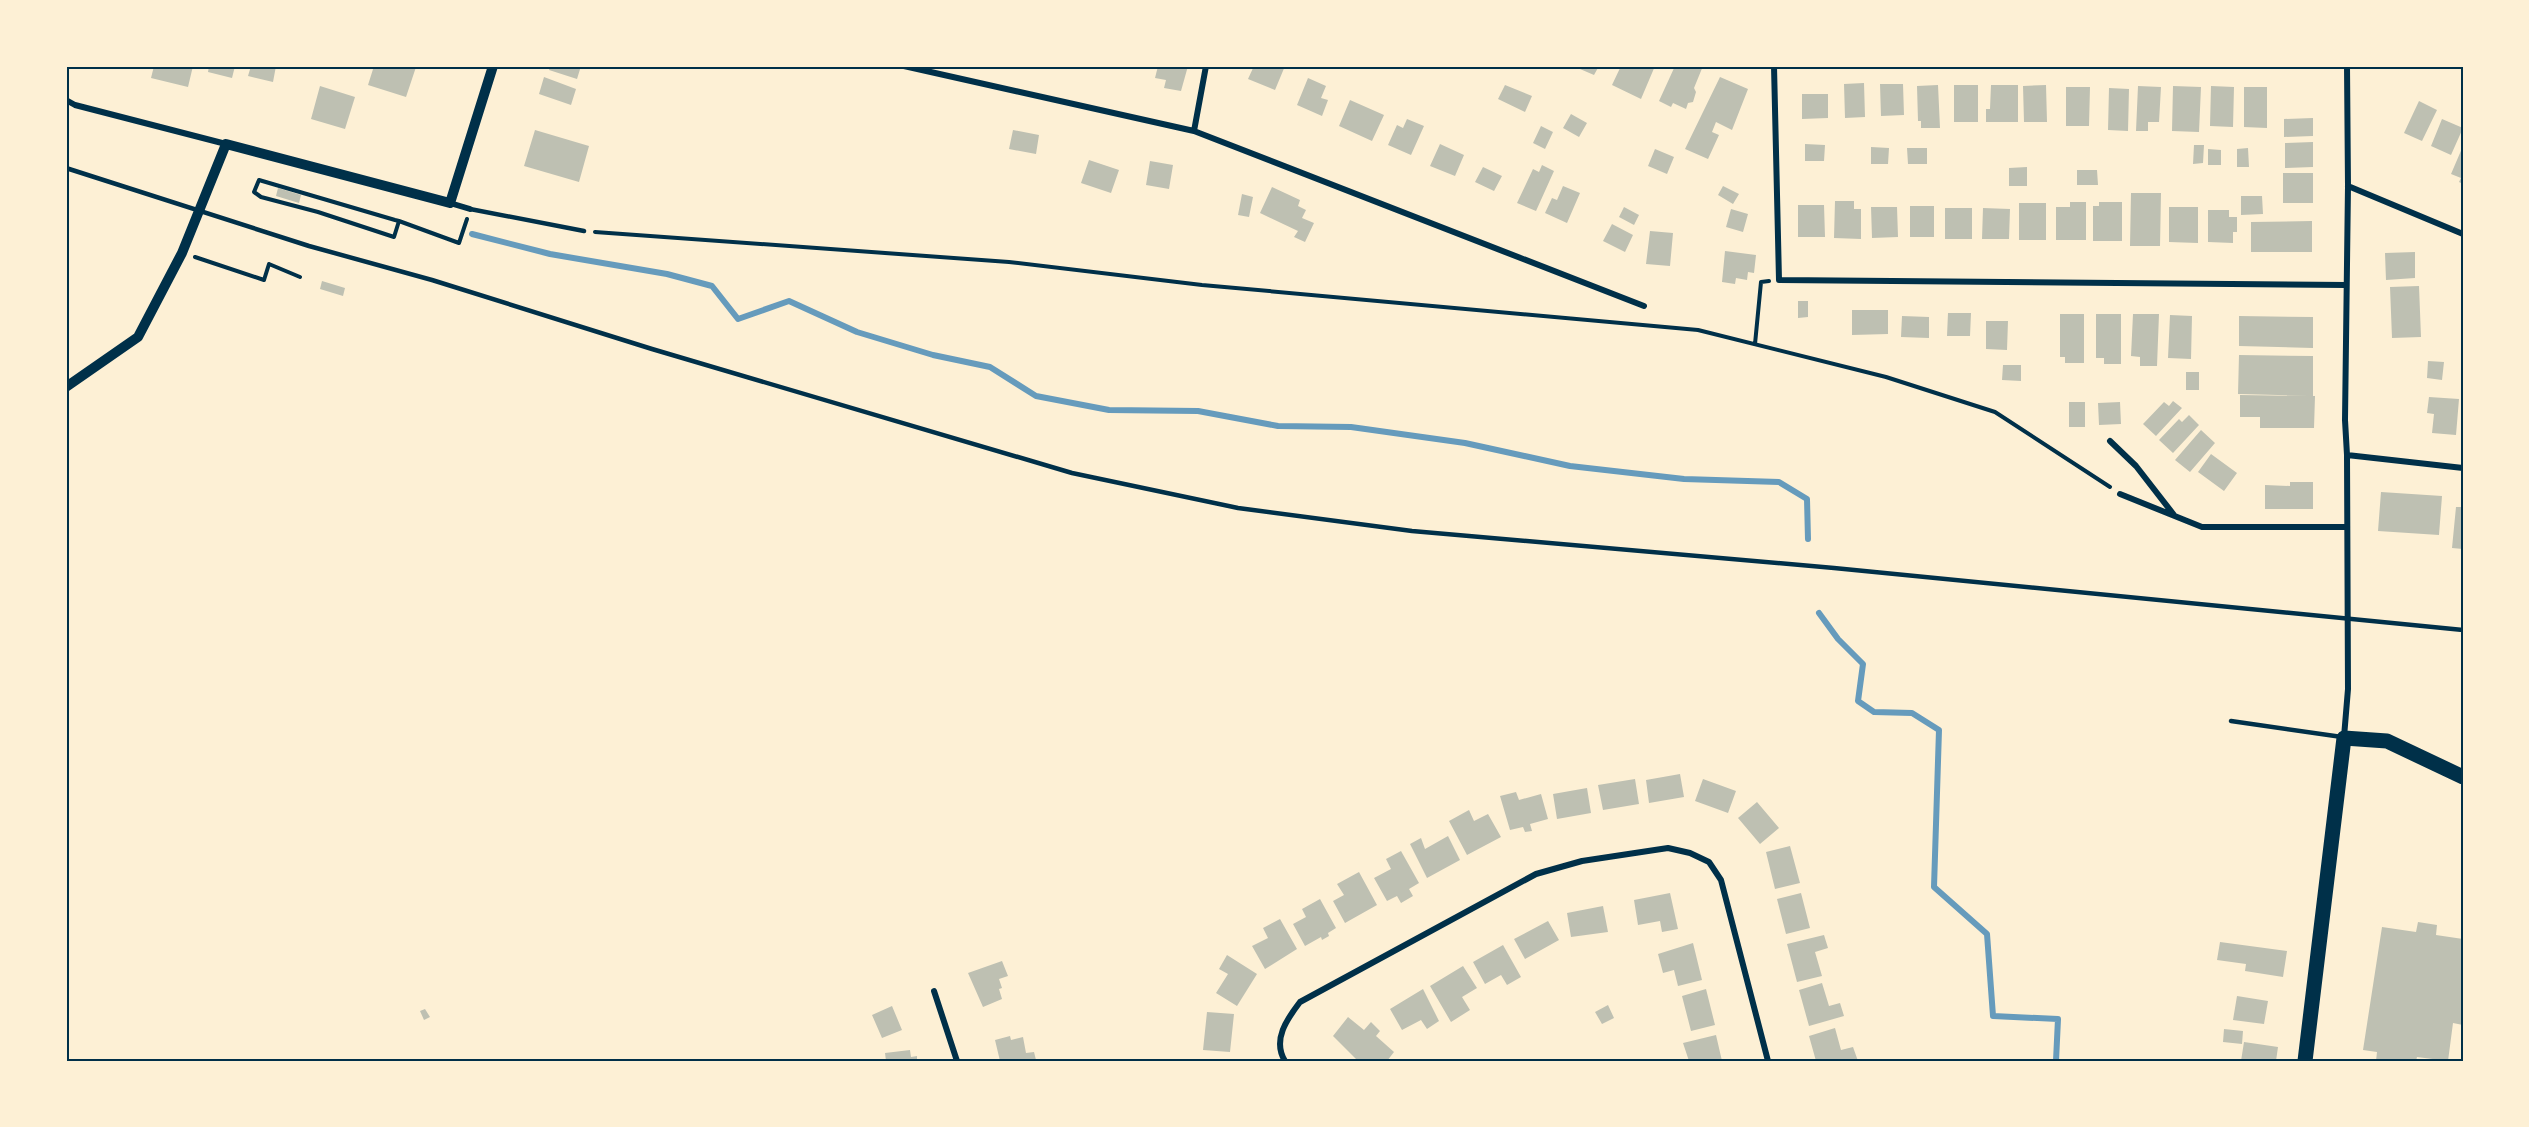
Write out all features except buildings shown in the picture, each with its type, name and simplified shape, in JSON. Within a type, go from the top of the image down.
[{"type":"main road","points":[[2305,1061],[2344,738],[2387,741],[2463,777]]},
{"type":"street","points":[[450,203],[493,66]]},
{"type":"street","points":[[904,66],[1194,131],[1644,306]]},
{"type":"street","points":[[1194,131],[1206,66]]},
{"type":"street","points":[[1774,66],[1779,280],[2346,285]]},
{"type":"street","points":[[2344,738],[2348,689],[2348,455],[2345,420],[2347,66]]},
{"type":"street","points":[[66,100],[75,105],[470,209]]},
{"type":"street","points":[[66,387],[138,337],[182,253],[226,144]]},
{"type":"street","points":[[2348,186],[2463,234]]},
{"type":"street","points":[[2110,441],[2136,466],[2175,516]]},
{"type":"street","points":[[2348,455],[2463,468]]},
{"type":"street","points":[[2120,494],[2202,527],[2347,527]]},
{"type":"street","points":[[1285,1061],[1280,1053],[1283,1025],[1300,1002],[1536,874],[1582,861],[1668,848],[1690,853],[1709,862],[1721,880],[1768,1061]]},
{"type":"street","points":[[934,991],[957,1061]]},
{"type":"lane","points":[[66,168],[309,246],[432,280],[674,356],[1072,473],[1238,508],[1412,531],[1834,568],[2463,630]]},
{"type":"lane","points":[[470,209],[584,231]]},
{"type":"lane","points":[[2231,721],[2344,738]]},
{"type":"path","points":[[399,221],[394,237],[318,212],[261,197],[254,192],[259,180],[399,221],[459,243],[470,209]]},
{"type":"path","points":[[584,231],[1010,262],[1202,285],[1698,330],[1886,377],[1995,412],[2120,494]]},
{"type":"path","points":[[202,259],[264,280],[269,264],[300,277]]},
{"type":"path","points":[[1755,345],[1761,282]]},
{"type":"waterway","points":[[472,234],[550,254],[667,274],[712,286],[738,319],[789,301],[857,332],[933,355],[990,367],[1036,396],[1109,410],[1198,411],[1278,426],[1351,427],[1465,443],[1570,466],[1684,479],[1779,482],[1807,499],[1808,539]]},
{"type":"waterway","points":[[1819,613],[1838,639],[1863,664],[1858,701],[1874,712],[1912,713],[1939,730],[1934,887],[1987,934],[1993,1016],[2058,1019],[2056,1061]]}]
